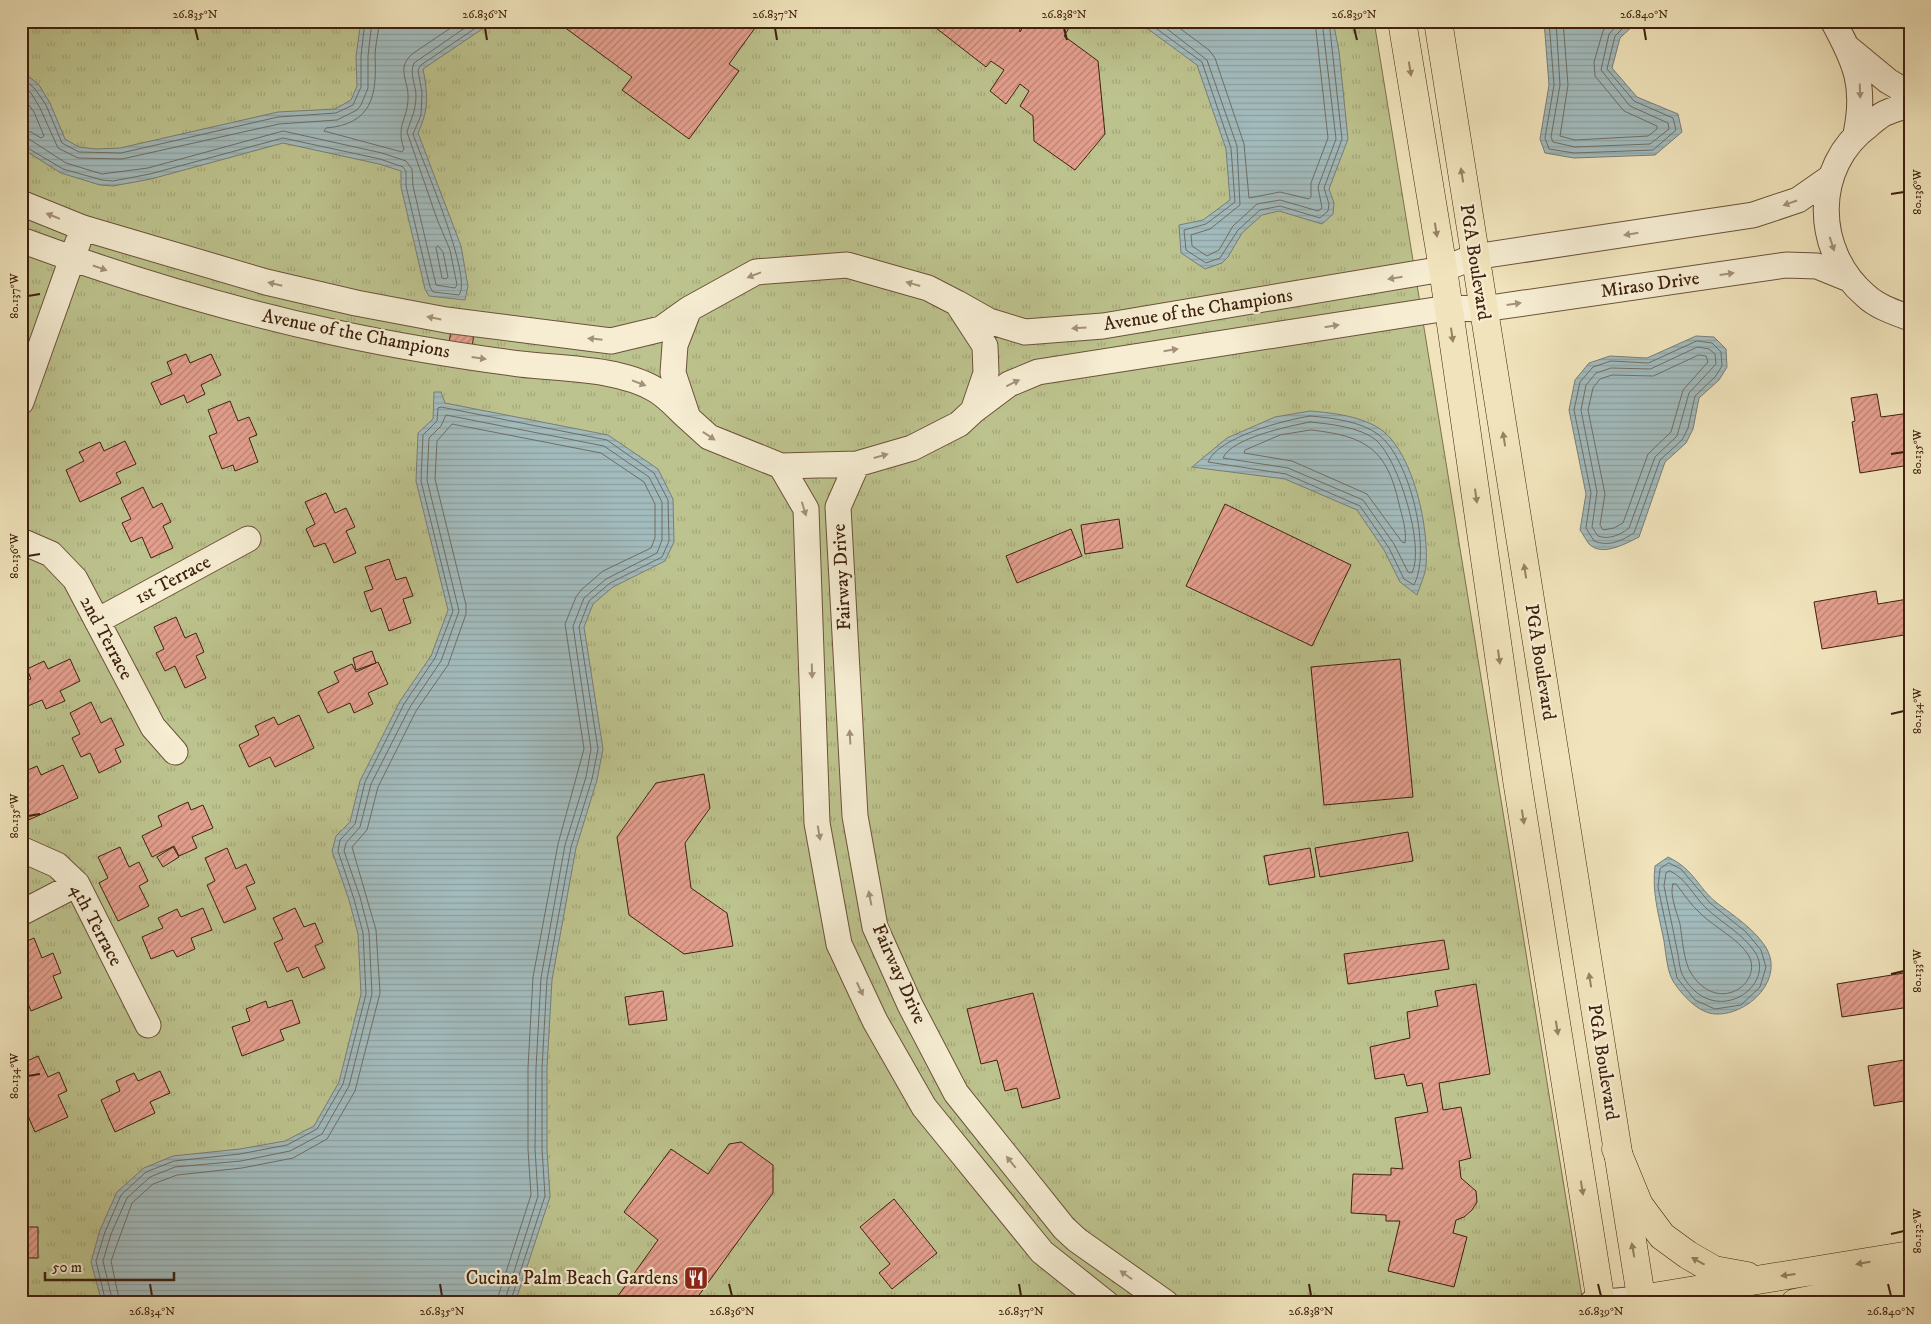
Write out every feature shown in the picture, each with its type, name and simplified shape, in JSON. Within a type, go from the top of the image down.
[{"type":"main road","name":"PGA Boulevard","points":[[1402,21],[1443,270],[1517,780],[1598,1302]]},
{"type":"main road","name":"PGA Boulevard","points":[[1438,21],[1616,1149],[1642,1301]]},
{"type":"main road","points":[[1616,1149],[1639,1205],[1662,1236],[1688,1256],[1714,1270],[1761,1278]]},
{"type":"main road","points":[[1642,1301],[1761,1278],[1910,1254]]},
{"type":"main road","points":[[1794,1303],[1910,1280]]},
{"type":"street","points":[[1833,21],[1848,48],[1860,81],[1861,110],[1856,134]]},
{"type":"street","points":[[1848,48],[1888,81],[1910,94]]},
{"type":"street","points":[[1910,105],[1886,112],[1856,134],[1841,154],[1831,177],[1826,203],[1827,230],[1835,256],[1849,279],[1867,297],[1888,310],[1910,318]]},
{"type":"street","points":[[1443,270],[1474,257],[1753,215],[1798,200],[1831,177]]},
{"type":"street","name":"Avenue of the Champions","points":[[21,203],[83,228],[266,282],[356,303],[446,320],[537,334],[611,341],[661,329],[689,310],[756,272],[847,265],[928,288],[990,321],[1025,332],[1103,326],[1443,270]]},
{"type":"street","points":[[21,402],[83,228]]},
{"type":"street","name":"Avenue of the Champions","points":[[21,240],[138,280],[248,312],[338,333],[428,350],[519,364],[610,373],[656,390],[709,437],[781,466],[857,464],[912,448],[959,424],[1009,384],[1038,372],[1448,308]]},
{"type":"street","name":"Miraso Drive","points":[[1448,308],[1483,309],[1786,265],[1817,266],[1849,279]]},
{"type":"street","points":[[957,303],[985,346],[986,372],[973,411]]},
{"type":"street","points":[[688,418],[673,373],[675,345],[689,310]]},
{"type":"street","name":"Fairway Drive","points":[[857,464],[838,507],[854,816],[876,927],[910,1005],[956,1093],[1064,1228],[1166,1303]]},
{"type":"street","name":"Fairway Drive","points":[[781,466],[806,509],[817,824],[839,944],[876,1021],[924,1107],[1042,1252],[1106,1303]]},
{"type":"street","name":"1st Terrace","points":[[97,621],[248,539]]},
{"type":"street","name":"2nd Terrace","points":[[21,541],[51,554],[75,580],[153,727],[175,752]]},
{"type":"street","name":"4th Terrace","points":[[21,849],[57,865],[77,884],[148,1025]]},
{"type":"street","points":[[21,913],[77,884]]},
{"type":"street","points":[[1598,1302],[1642,1301]]},
{"type":"green space","points":[[21,21],[1374,21],[1583,1303],[21,1303]]},
{"type":"water","points":[[361,21],[494,21],[423,69],[426,87],[426,109],[418,133],[461,246],[468,286],[465,300],[429,296],[425,289],[401,187],[401,171],[379,164],[283,143],[151,179],[113,186],[100,185],[61,173],[21,148],[21,70],[39,85],[50,103],[65,139],[79,147],[96,149],[120,148],[278,112],[335,109],[351,100],[357,86],[356,56]]},
{"type":"water","points":[[1137,21],[1333,21],[1339,51],[1348,139],[1329,189],[1334,203],[1333,214],[1322,224],[1279,211],[1262,215],[1242,233],[1228,257],[1222,263],[1205,269],[1181,253],[1179,225],[1203,220],[1230,200],[1226,149],[1197,65]]},
{"type":"water","points":[[1544,21],[1638,21],[1620,38],[1612,68],[1637,97],[1678,114],[1682,132],[1655,155],[1574,158],[1545,153],[1540,139],[1549,85]]},
{"type":"water","points":[[1696,336],[1714,337],[1726,349],[1727,367],[1719,380],[1699,398],[1693,429],[1686,443],[1665,462],[1639,537],[1614,548],[1594,548],[1580,530],[1586,494],[1569,410],[1575,380],[1589,363],[1610,356],[1647,358]]},
{"type":"water","points":[[434,392],[441,392],[445,403],[608,435],[658,469],[673,499],[674,542],[665,561],[613,587],[593,604],[584,627],[603,749],[597,780],[576,848],[552,980],[547,1068],[547,1149],[550,1197],[515,1303],[102,1303],[91,1262],[100,1230],[117,1192],[144,1168],[173,1156],[240,1149],[285,1141],[314,1126],[339,1082],[361,994],[358,934],[349,900],[332,851],[336,836],[350,822],[360,781],[400,701],[431,656],[448,610],[416,481],[418,433],[433,419]]},
{"type":"water","points":[[1310,411],[1348,416],[1375,426],[1394,442],[1403,457],[1417,494],[1425,532],[1426,566],[1417,595],[1400,582],[1384,550],[1357,510],[1285,479],[1192,467],[1227,438],[1275,417]]},
{"type":"water","points":[[1668,857],[1684,867],[1710,897],[1749,928],[1765,946],[1770,958],[1771,970],[1767,982],[1752,1001],[1741,1008],[1728,1013],[1716,1014],[1703,1011],[1681,992],[1673,981],[1668,965],[1654,884],[1655,866]]},
{"type":"building","points":[[556,21],[665,21],[670,25],[672,21],[760,21],[729,64],[739,71],[689,139],[622,90],[632,77]]},
{"type":"building","points":[[941,21],[1019,21],[1020,32],[1027,21],[1060,21],[1069,28],[1064,36],[1098,61],[1105,134],[1075,170],[1034,141],[1033,116],[1020,106],[1029,91],[1020,84],[1006,104],[990,91],[1004,70],[991,61],[986,67],[936,28]]},
{"type":"building","points":[[451,329],[474,333],[472,348],[449,344]]},
{"type":"building","points":[[186,354],[190,363],[211,354],[221,375],[201,385],[205,394],[187,403],[184,395],[161,405],[151,383],[172,374],[167,362]]},
{"type":"building","points":[[1877,394],[1881,417],[1910,413],[1910,465],[1860,473],[1852,422],[1855,421],[1851,398]]},
{"type":"building","points":[[230,401],[238,421],[249,417],[257,435],[249,438],[258,462],[235,471],[233,465],[222,469],[209,436],[217,433],[208,410]]},
{"type":"building","points":[[125,441],[136,464],[116,473],[121,483],[80,502],[66,470],[84,461],[79,452],[100,442],[104,451]]},
{"type":"building","points":[[143,487],[153,508],[162,503],[171,522],[163,526],[173,548],[151,558],[142,537],[131,542],[122,523],[131,519],[121,498]]},
{"type":"building","points":[[326,493],[335,513],[346,508],[355,527],[346,531],[356,553],[334,563],[325,543],[314,547],[306,529],[315,524],[305,502]]},
{"type":"building","points":[[1225,504],[1351,565],[1312,646],[1186,586]]},
{"type":"building","points":[[1119,519],[1123,548],[1085,554],[1081,525]]},
{"type":"building","points":[[1071,529],[1082,556],[1017,583],[1006,556]]},
{"type":"building","points":[[389,559],[396,580],[406,577],[413,596],[403,599],[411,623],[389,631],[381,608],[371,612],[364,592],[373,589],[365,567]]},
{"type":"building","points":[[1876,591],[1878,604],[1908,599],[1910,634],[1822,649],[1814,602]]},
{"type":"building","points":[[176,617],[185,638],[196,633],[204,652],[196,656],[206,678],[185,688],[175,666],[165,671],[156,653],[164,649],[154,627]]},
{"type":"building","points":[[372,651],[376,663],[356,670],[353,658]]},
{"type":"building","points":[[70,659],[80,681],[60,691],[65,701],[46,709],[42,700],[21,709],[21,683],[31,679],[27,669],[44,661],[48,669]]},
{"type":"building","points":[[1400,659],[1413,797],[1324,805],[1311,667]]},
{"type":"building","points":[[378,662],[388,684],[368,693],[373,704],[354,713],[350,703],[328,713],[318,692],[339,682],[334,672],[352,664],[356,672]]},
{"type":"building","points":[[91,702],[101,723],[111,718],[124,745],[115,749],[121,762],[99,773],[90,753],[81,757],[72,738],[80,734],[70,713]]},
{"type":"building","points":[[299,715],[314,748],[275,767],[270,757],[249,767],[239,745],[259,735],[255,726],[274,717],[278,725]]},
{"type":"building","points":[[63,765],[78,798],[24,822],[21,816],[21,773],[37,766],[41,775]]},
{"type":"building","points":[[704,774],[710,808],[685,843],[691,888],[727,913],[733,946],[684,954],[629,915],[617,837],[656,783]]},
{"type":"building","points":[[188,802],[191,810],[203,805],[213,828],[192,837],[197,848],[179,856],[174,846],[152,857],[142,836],[162,826],[158,816]]},
{"type":"building","points":[[1408,832],[1413,861],[1320,877],[1315,848]]},
{"type":"building","points":[[120,847],[129,867],[139,862],[148,881],[139,886],[149,906],[118,921],[99,883],[108,878],[98,857]]},
{"type":"building","points":[[173,847],[179,857],[163,867],[157,857]]},
{"type":"building","points":[[227,848],[236,869],[246,864],[255,883],[246,887],[256,909],[224,923],[207,885],[215,881],[205,858]]},
{"type":"building","points":[[1310,848],[1315,877],[1269,885],[1264,856]]},
{"type":"building","points":[[203,908],[212,930],[191,938],[195,949],[177,957],[173,950],[151,959],[142,937],[163,928],[158,918],[177,909],[181,917]]},
{"type":"building","points":[[295,908],[304,927],[315,923],[323,942],[315,946],[325,968],[303,978],[298,967],[287,972],[274,943],[283,939],[273,918]]},
{"type":"building","points":[[34,938],[42,958],[53,953],[61,973],[53,976],[62,998],[31,1011],[21,987],[21,944]]},
{"type":"building","points":[[1444,940],[1449,969],[1348,984],[1344,954]]},
{"type":"building","points":[[1910,972],[1910,1007],[1842,1017],[1837,984]]},
{"type":"building","points":[[1476,984],[1490,1074],[1439,1083],[1443,1110],[1461,1107],[1471,1158],[1459,1161],[1461,1178],[1476,1191],[1477,1202],[1464,1217],[1456,1220],[1453,1233],[1467,1237],[1454,1287],[1388,1271],[1400,1221],[1386,1221],[1386,1215],[1351,1213],[1353,1174],[1391,1175],[1391,1168],[1403,1169],[1395,1118],[1428,1112],[1422,1083],[1407,1086],[1404,1074],[1375,1079],[1370,1047],[1410,1038],[1407,1012],[1438,1006],[1435,991]]},
{"type":"building","points":[[663,991],[667,1020],[629,1025],[625,997]]},
{"type":"building","points":[[1033,993],[1060,1098],[1022,1108],[1017,1088],[1005,1091],[997,1060],[981,1064],[967,1009]]},
{"type":"building","points":[[292,1000],[300,1023],[280,1030],[284,1040],[242,1056],[232,1027],[250,1021],[246,1009],[266,1001],[268,1008]]},
{"type":"building","points":[[21,1021],[27,1034],[21,1037]]},
{"type":"building","points":[[38,1056],[48,1077],[59,1072],[67,1091],[58,1095],[68,1117],[35,1132],[21,1100],[21,1090],[26,1088],[21,1078],[21,1064]]},
{"type":"building","points":[[1910,1059],[1910,1100],[1874,1106],[1868,1066]]},
{"type":"building","points":[[160,1071],[170,1093],[150,1102],[155,1113],[115,1132],[101,1100],[120,1091],[116,1081],[134,1073],[138,1081]]},
{"type":"building","points":[[741,1142],[773,1165],[773,1193],[694,1302],[613,1303],[658,1240],[624,1212],[671,1149],[708,1174],[729,1144]]},
{"type":"building","points":[[894,1199],[937,1253],[892,1289],[879,1273],[890,1264],[860,1227]]},
{"type":"building","points":[[21,1227],[38,1227],[38,1258],[21,1258]]},
{"type":"place","name":"Cucina Palm Beach Gardens","points":[[696,1278]]}]
